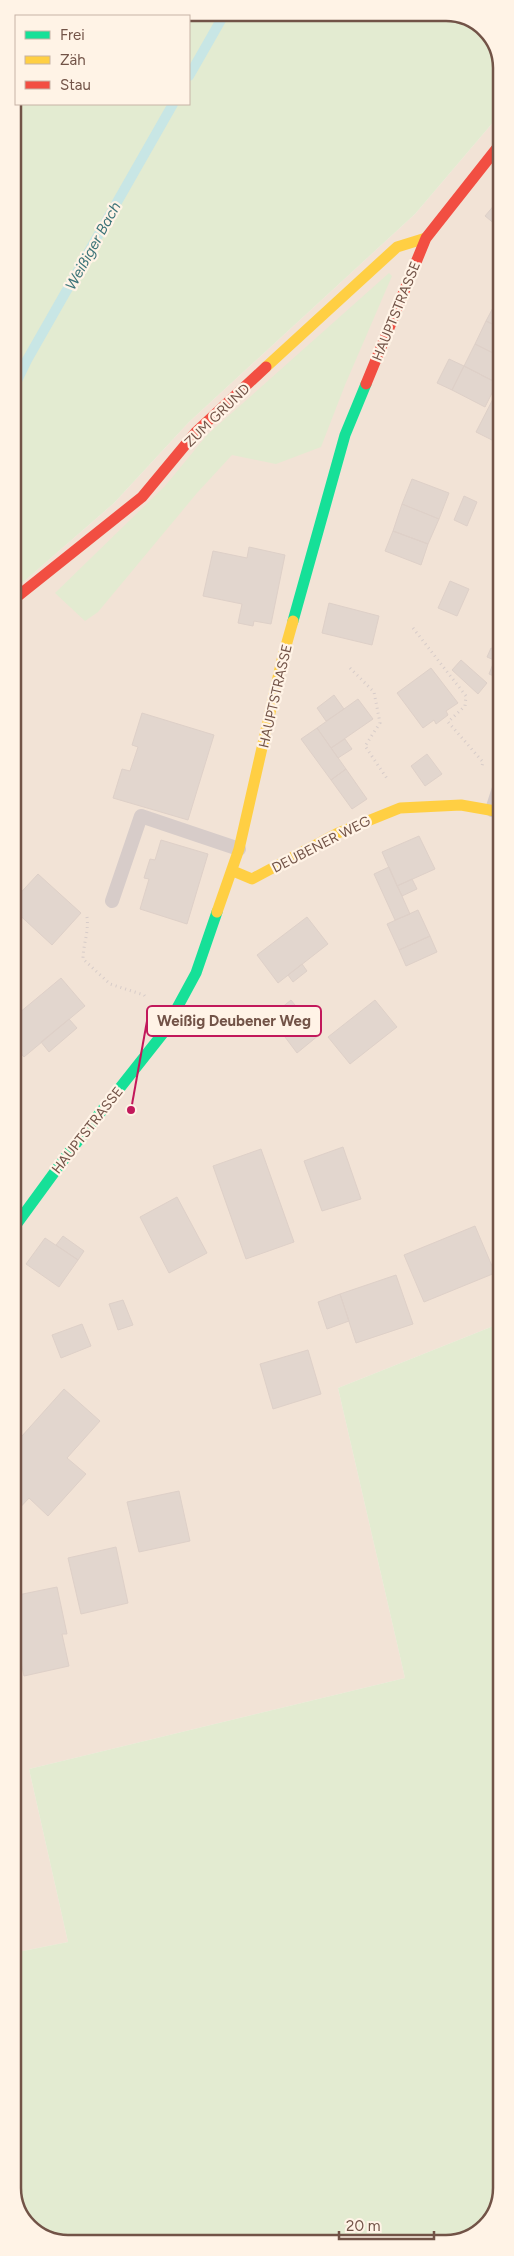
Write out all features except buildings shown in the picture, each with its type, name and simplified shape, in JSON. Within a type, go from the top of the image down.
[{"type":"street","name":"HAUPTSTRASSE","points":[[21,1218],[70,1151],[164,1032],[196,972],[233,871],[282,660],[345,435],[426,238],[493,153]]},
{"type":"street","name":"ZUM GRUND","points":[[21,594],[142,497],[196,432],[398,247],[426,238]]},
{"type":"street","name":"DEUBENER WEG","points":[[233,871],[252,879],[346,829],[400,808],[461,805],[493,810]]},
{"type":"lane","points":[[112,901],[141,816],[239,849]]},
{"type":"path","points":[[414,628],[466,696],[465,706],[448,722],[483,762],[482,771]]},
{"type":"path","points":[[350,668],[374,692],[380,723],[365,746],[391,785]]},
{"type":"path","points":[[87,917],[89,927],[83,947],[83,959],[110,984],[144,995],[148,1000]]},
{"type":"shaded area","points":[[493,122],[493,1326],[338,1388],[405,1678],[29,1769],[68,1942],[21,1951],[21,584],[114,503],[189,422],[415,214]]},
{"type":"green space","points":[[190,21],[449,21],[464,25],[477,33],[489,50],[492,59],[493,122],[415,214],[189,422],[114,503],[21,584],[21,105],[190,105]]},
{"type":"green space","points":[[389,273],[392,276],[345,385],[321,447],[276,464],[232,455],[197,493],[98,612],[85,621],[55,593],[165,486],[207,435]]},
{"type":"green space","points":[[493,1326],[493,2188],[490,2203],[477,2223],[461,2232],[446,2235],[65,2235],[50,2231],[37,2223],[31,2216],[25,2206],[21,2188],[21,1951],[68,1942],[29,1769],[405,1678],[338,1388]]},
{"type":"waterway","name":"Weißiger Bach","points":[[190,74],[220,21]]},
{"type":"waterway","name":"Weißiger Bach","points":[[21,372],[172,105]]},
{"type":"traffic: fast","points":[[293,621],[345,435],[366,384]]},
{"type":"traffic: fast","points":[[21,1218],[70,1151],[164,1032],[196,973],[217,912]]},
{"type":"traffic: slow","points":[[266,367],[397,247],[426,238]]},
{"type":"traffic: slow","points":[[217,912],[239,849],[282,660],[293,621]]},
{"type":"traffic: slow","points":[[233,871],[252,879],[338,833],[400,808],[461,805],[493,811]]},
{"type":"traffic: jam","points":[[366,384],[426,238],[493,153]]},
{"type":"traffic: jam","points":[[21,594],[142,497],[196,432],[266,367]]},
{"type":"place","name":"Weißig Deubener Weg","points":[[131,1110]]}]
